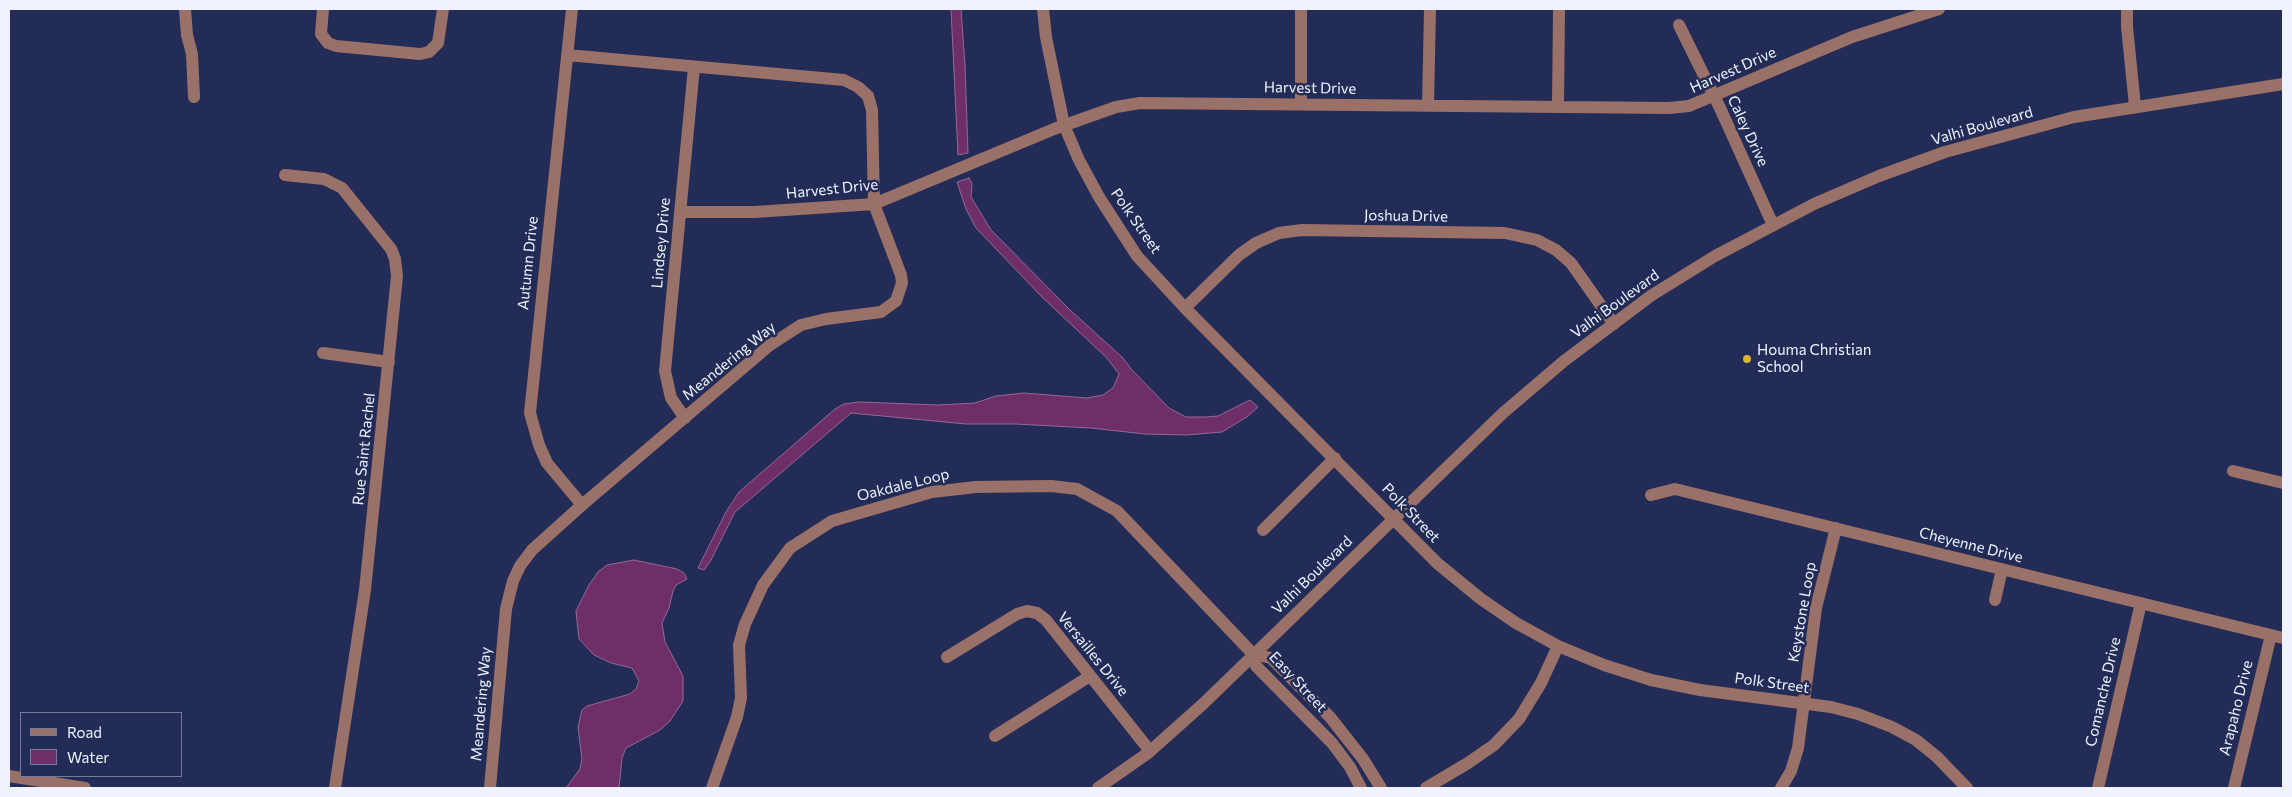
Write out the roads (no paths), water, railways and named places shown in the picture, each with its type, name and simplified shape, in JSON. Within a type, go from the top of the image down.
[{"type":"street","points":[[185,9],[187,35],[192,54],[194,97]]},
{"type":"street","points":[[322,9],[321,34],[328,43],[336,46],[420,54],[429,52],[438,44],[443,9]]},
{"type":"street","name":"Autumn Drive","points":[[572,9],[530,413],[539,445],[547,463],[582,505]]},
{"type":"street","name":"Polk Street","points":[[1043,9],[1046,36],[1064,125],[1079,160],[1116,225],[1138,256],[1186,308],[1438,563],[1481,599],[1516,623],[1558,646],[1604,665],[1652,680],[1700,690],[1831,707],[1858,714],[1892,727],[1916,740],[1937,757],[1967,788]]},
{"type":"street","points":[[1301,9],[1301,104]]},
{"type":"street","points":[[1428,105],[1430,9]]},
{"type":"street","points":[[1558,107],[1559,9]]},
{"type":"street","name":"Harvest Drive","points":[[680,212],[755,212],[874,204],[1064,125],[1116,107],[1140,103],[1679,108],[1700,104],[1852,37],[1939,9]]},
{"type":"street","points":[[2127,9],[2127,28],[2136,106]]},
{"type":"street","name":"Caley Drive","points":[[1680,25],[1773,225]]},
{"type":"street","name":"Meandering Way","points":[[490,788],[506,609],[509,594],[520,566],[532,550],[770,345],[801,325],[826,319],[873,314],[890,307],[896,301],[900,292],[901,275],[874,204],[872,110],[868,96],[858,87],[844,80],[567,55]]},
{"type":"street","name":"Lindsey Drive","points":[[685,418],[671,398],[665,371],[694,67]]},
{"type":"street","name":"Valhi Boulevard","points":[[1098,788],[1150,751],[1203,704],[1503,413],[1564,361],[1660,290],[1715,256],[1814,204],[1879,176],[1945,152],[2074,117],[2283,84]]},
{"type":"street","name":"Rue Saint Rachel","points":[[285,175],[324,179],[342,188],[390,249],[395,260],[397,276],[365,590],[335,788]]},
{"type":"street","name":"Joshua Drive","points":[[1186,308],[1239,255],[1256,243],[1279,233],[1302,230],[1505,233],[1537,240],[1556,250],[1571,263],[1614,324]]},
{"type":"street","points":[[323,353],[389,362]]},
{"type":"street","points":[[1263,530],[1335,458]]},
{"type":"street","points":[[2233,470],[2283,482]]},
{"type":"street","name":"Oakdale Loop","points":[[712,788],[738,717],[741,698],[739,645],[745,624],[775,566],[790,548],[832,521],[932,492],[976,487],[1051,486],[1077,489],[1097,498],[1117,511],[1253,654]]},
{"type":"street","name":"Cheyenne Drive","points":[[1651,495],[1675,489],[2277,637]]},
{"type":"street","name":"Keystone Loop","points":[[1781,788],[1791,771],[1798,748],[1816,608],[1836,528]]},
{"type":"street","points":[[1995,600],[2002,569]]},
{"type":"street","name":"Comanche Drive","points":[[2098,788],[2141,603]]},
{"type":"street","name":"Versailles Drive","points":[[946,657],[1017,614],[1027,611],[1037,613],[1046,620],[1150,751]]},
{"type":"street","name":"Arapaho Drive","points":[[2234,788],[2277,637]]},
{"type":"street","points":[[1426,788],[1494,745],[1518,719],[1541,683],[1558,646]]},
{"type":"street","name":"Easy Street","points":[[1361,788],[1350,767],[1325,735],[1256,666],[1253,654],[1271,658],[1337,725],[1363,758],[1382,788]]},
{"type":"street","points":[[995,736],[1090,676]]},
{"type":"street","points":[[1325,735],[1337,725]]},
{"type":"street","points":[[14,781],[85,788]]},
{"type":"water","points":[[951,9],[961,9],[965,66],[968,153],[958,155]]},
{"type":"water","points":[[969,178],[972,184],[971,197],[991,230],[1069,309],[1123,358],[1131,369],[1169,408],[1186,417],[1206,417],[1218,416],[1250,400],[1258,407],[1247,417],[1222,432],[1186,435],[1145,434],[1091,428],[1016,424],[966,424],[851,413],[735,512],[711,560],[704,570],[698,568],[726,512],[739,492],[835,409],[844,404],[859,402],[938,405],[975,403],[996,396],[1024,393],[1087,398],[1103,395],[1113,388],[1119,374],[1107,358],[1042,297],[976,228],[966,209],[957,182]]},
{"type":"water","points":[[634,560],[677,569],[684,573],[687,579],[676,585],[662,623],[665,642],[683,676],[683,701],[670,721],[660,730],[626,748],[622,758],[619,788],[566,788],[580,769],[582,759],[578,727],[582,710],[587,706],[630,694],[636,689],[639,681],[632,668],[611,663],[594,655],[579,639],[576,611],[598,572],[607,565]]},
{"type":"place","name":"Houma Christian School","points":[[1747,359]]}]
